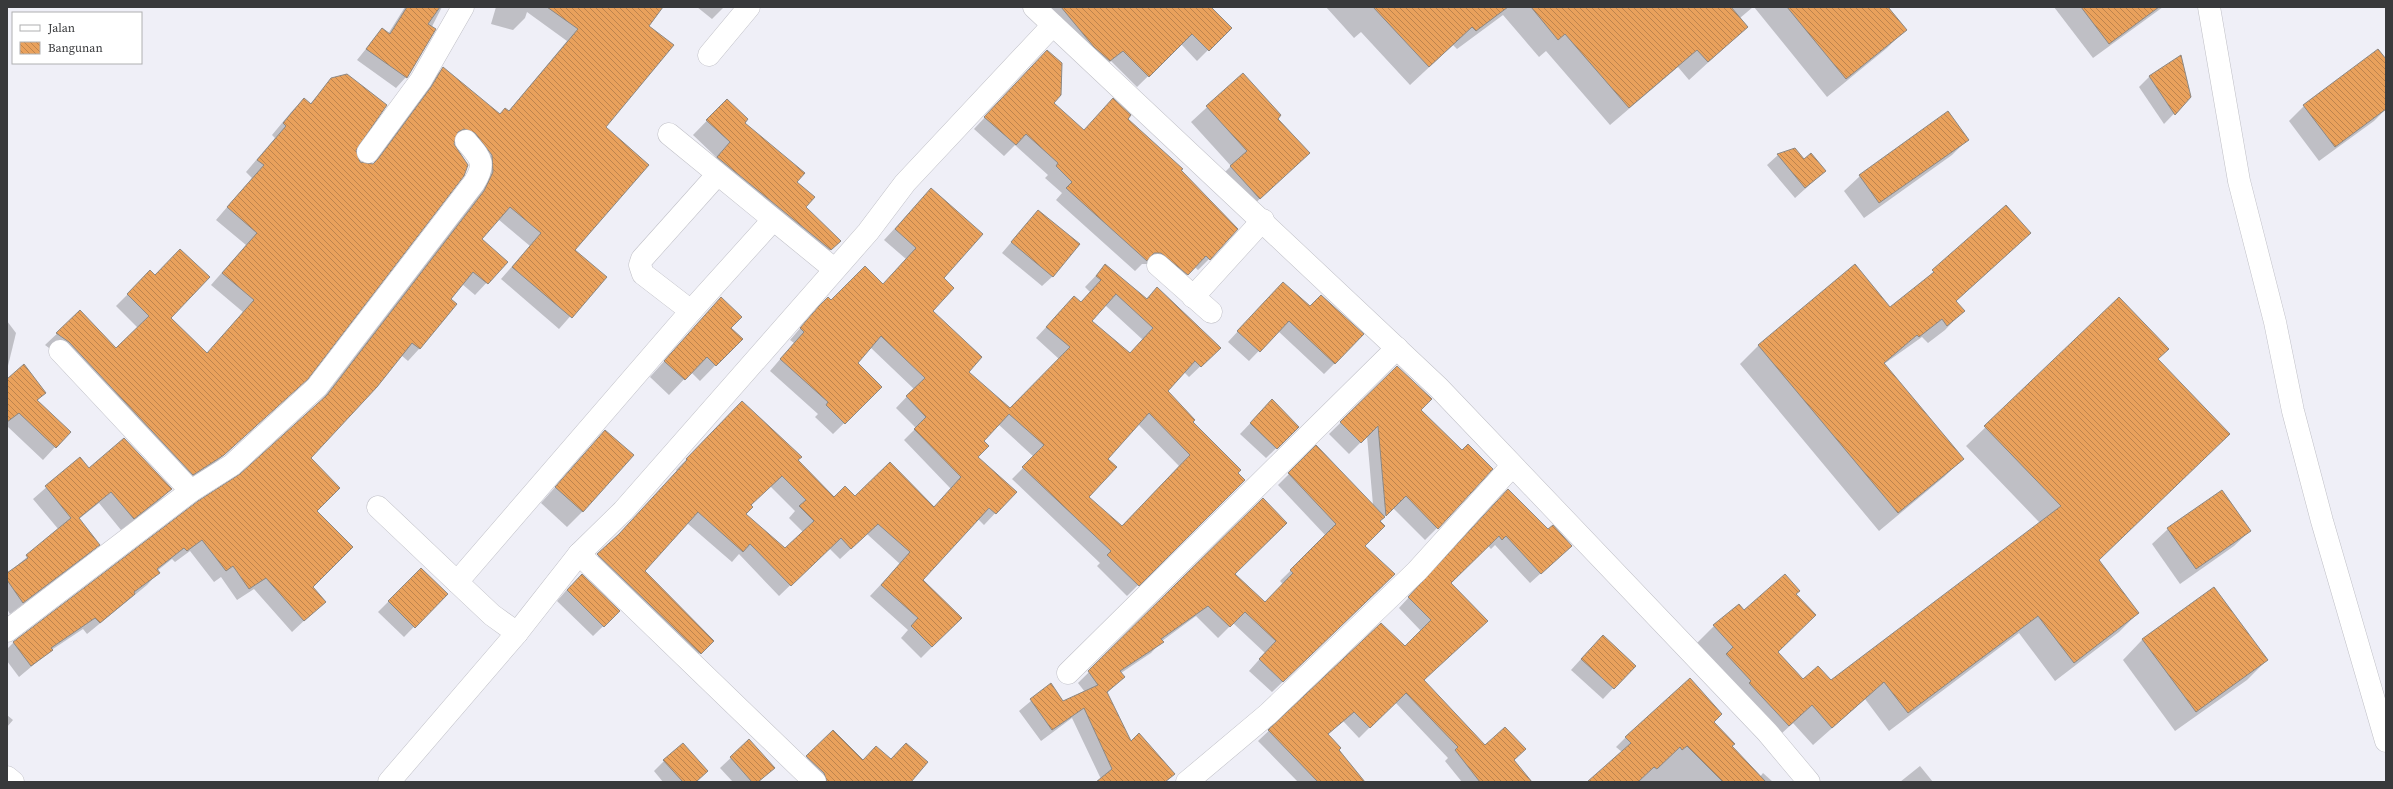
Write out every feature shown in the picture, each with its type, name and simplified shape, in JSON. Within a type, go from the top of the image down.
[{"type":"street","points":[[368,152],[421,80],[463,7]]},
{"type":"street","points":[[709,55],[749,7]]},
{"type":"street","points":[[1034,7],[1263,220],[1439,388],[1767,732],[1809,782]]},
{"type":"street","points":[[2209,7],[2239,181],[2275,322],[2293,411],[2324,529],[2386,742]]},
{"type":"street","points":[[389,782],[518,633],[579,554],[628,505],[868,232],[905,183],[1053,25]]},
{"type":"street","points":[[669,134],[834,269]]},
{"type":"street","points":[[7,631],[190,491],[232,465],[317,388],[474,183],[481,171],[481,158],[466,141]]},
{"type":"street","points":[[691,312],[643,274],[640,265],[642,259],[718,175]]},
{"type":"street","points":[[457,582],[691,312],[773,220]]},
{"type":"street","points":[[1193,297],[1263,220]]},
{"type":"street","points":[[1158,265],[1211,312]]},
{"type":"street","points":[[1068,672],[1397,348]]},
{"type":"street","points":[[60,351],[190,491]]},
{"type":"street","points":[[1187,782],[1268,714],[1417,571],[1512,466]]},
{"type":"street","points":[[378,506],[492,615],[518,633]]},
{"type":"street","points":[[579,554],[815,782]]},
{"type":"street","points":[[7,777],[14,782]]},
{"type":"building","points":[[407,7],[440,7],[428,24],[436,29],[407,78],[366,49],[382,28],[390,34]]},
{"type":"building","points":[[547,7],[663,7],[649,26],[674,45],[606,127],[649,165],[575,250],[607,277],[572,318],[512,267],[541,233],[510,207],[482,239],[508,262],[488,284],[473,272],[451,299],[457,304],[420,349],[412,343],[377,387],[311,458],[340,488],[317,511],[353,547],[313,587],[326,602],[304,621],[266,578],[249,589],[233,566],[226,571],[202,540],[187,551],[184,548],[157,569],[160,573],[134,592],[135,594],[100,623],[95,618],[51,648],[53,650],[31,666],[13,642],[198,501],[240,474],[327,395],[484,191],[493,172],[492,155],[475,133],[464,129],[458,132],[454,144],[468,165],[464,176],[308,379],[224,455],[193,475],[69,342],[56,333],[80,310],[116,348],[149,316],[127,294],[150,270],[155,275],[180,249],[210,277],[171,318],[207,353],[254,300],[222,273],[257,233],[227,207],[264,165],[257,160],[286,126],[283,123],[304,98],[311,104],[331,78],[347,74],[387,105],[356,150],[360,162],[373,164],[431,87],[443,67],[500,114],[505,108],[509,111],[578,29]]},
{"type":"building","points":[[1061,7],[1211,7],[1232,28],[1209,51],[1192,34],[1149,77],[1123,51],[1110,61],[1094,47]]},
{"type":"building","points":[[1373,7],[1508,7],[1476,31],[1472,27],[1429,67]]},
{"type":"building","points":[[1531,7],[1731,7],[1748,27],[1708,62],[1697,50],[1629,108],[1565,34],[1558,40]]},
{"type":"building","points":[[1787,7],[1888,7],[1907,30],[1846,79]]},
{"type":"building","points":[[2081,7],[2159,7],[2109,44]]},
{"type":"building","points":[[2378,49],[2386,59],[2386,109],[2335,147],[2303,105]]},
{"type":"building","points":[[1047,50],[1062,63],[1061,95],[1054,103],[1084,130],[1113,98],[1131,115],[1128,119],[1183,169],[1181,170],[1238,229],[1210,260],[1206,256],[1188,275],[1161,253],[1154,253],[1147,261],[1066,188],[1072,182],[1056,166],[1058,163],[1026,134],[1016,145],[984,117]]},
{"type":"building","points":[[2181,55],[2191,97],[2175,115],[2149,76]]},
{"type":"building","points":[[1243,73],[1281,115],[1278,119],[1310,153],[1260,199],[1230,166],[1247,151],[1206,106]]},
{"type":"building","points":[[727,99],[748,119],[745,123],[805,173],[797,182],[815,197],[806,207],[841,241],[831,250],[717,157],[730,142],[706,120]]},
{"type":"building","points":[[1948,111],[1969,140],[1879,203],[1859,175]]},
{"type":"building","points":[[1795,148],[1804,159],[1811,153],[1826,171],[1805,188],[1777,154]]},
{"type":"building","points":[[931,188],[983,234],[944,278],[954,288],[933,311],[982,357],[969,372],[1010,408],[1070,347],[1046,327],[1074,296],[1081,302],[1101,280],[1096,276],[1105,264],[1147,299],[1157,287],[1221,348],[1201,367],[1195,361],[1168,391],[1195,420],[1193,422],[1241,470],[1238,473],[1245,480],[1139,586],[1107,555],[1111,551],[1022,467],[1044,445],[1009,414],[984,441],[989,446],[978,457],[1017,492],[996,514],[989,508],[923,580],[962,618],[932,647],[911,626],[918,618],[881,585],[910,552],[878,524],[851,549],[841,538],[791,586],[750,544],[743,552],[698,512],[645,571],[714,641],[701,654],[597,554],[619,534],[687,460],[686,459],[742,401],[802,457],[798,460],[834,497],[845,486],[855,496],[890,462],[934,507],[961,477],[914,429],[926,417],[906,396],[925,378],[881,336],[858,363],[882,387],[845,424],[826,405],[828,402],[780,359],[804,332],[800,328],[819,306],[828,297],[831,300],[865,266],[883,284],[916,248],[895,229]],"holes":[[[1116,294],[1153,328],[1130,353],[1092,321]],[[1149,413],[1190,455],[1122,526],[1089,497],[1117,467],[1108,459]],[[782,476],[806,500],[799,506],[814,521],[785,548],[746,514],[753,507],[751,505]]]},
{"type":"building","points":[[2006,205],[2031,233],[1956,301],[1965,311],[1947,326],[1942,319],[1919,337],[1917,335],[1884,363],[1964,459],[1898,513],[1758,345],[1855,264],[1890,307],[1934,272],[1932,270]]},
{"type":"building","points":[[1038,210],[1080,244],[1053,277],[1011,242]]},
{"type":"building","points":[[1283,282],[1310,306],[1321,295],[1364,334],[1335,364],[1289,321],[1260,352],[1237,331]]},
{"type":"building","points":[[721,297],[742,317],[731,328],[743,339],[716,366],[707,357],[685,380],[664,361]]},
{"type":"building","points":[[2119,297],[2169,349],[2158,359],[2230,434],[2099,560],[2139,613],[2074,663],[2038,616],[1908,713],[1884,682],[1832,728],[1812,705],[1789,726],[1749,683],[1751,681],[1726,654],[1733,647],[1713,625],[1739,604],[1744,610],[1785,574],[1800,591],[1796,594],[1816,615],[1778,652],[1803,679],[1818,666],[1831,680],[2061,506],[1984,426]]},
{"type":"building","points":[[24,364],[46,393],[37,400],[71,432],[56,448],[19,413],[7,422],[7,379]]},
{"type":"building","points":[[1397,366],[1432,399],[1421,410],[1462,450],[1468,444],[1493,469],[1438,529],[1406,496],[1386,516],[1378,426],[1361,443],[1340,422]]},
{"type":"building","points":[[1272,399],[1299,427],[1277,449],[1250,423]]},
{"type":"building","points":[[605,430],[634,455],[583,512],[555,487]]},
{"type":"building","points":[[124,438],[172,489],[134,519],[111,492],[79,518],[100,545],[23,603],[7,580],[7,573],[28,558],[26,555],[71,518],[45,486],[80,457],[89,468]]},
{"type":"building","points":[[1316,445],[1385,517],[1380,521],[1385,526],[1365,546],[1395,574],[1283,682],[1259,659],[1276,641],[1245,612],[1230,627],[1208,606],[1161,639],[1164,642],[1120,671],[1125,677],[1107,692],[1131,741],[1139,733],[1175,774],[1165,782],[1096,782],[1112,769],[1084,708],[1052,730],[1030,699],[1051,683],[1063,701],[1098,685],[1088,671],[1263,498],[1287,523],[1235,574],[1265,602],[1293,573],[1290,570],[1336,524],[1288,473]]},
{"type":"building","points":[[1508,489],[1548,529],[1553,525],[1572,546],[1541,574],[1506,536],[1502,540],[1499,536],[1451,583],[1488,621],[1424,680],[1485,745],[1505,727],[1526,749],[1514,760],[1532,782],[1480,782],[1455,750],[1458,747],[1406,693],[1370,728],[1354,712],[1328,734],[1341,748],[1339,750],[1365,782],[1318,782],[1268,730],[1381,623],[1405,646],[1431,620],[1408,597]]},
{"type":"building","points":[[2222,490],[2251,531],[2196,569],[2167,528]]},
{"type":"building","points":[[421,568],[448,594],[415,628],[388,601]]},
{"type":"building","points":[[582,574],[620,611],[604,627],[567,590]]},
{"type":"building","points":[[2214,587],[2268,660],[2196,712],[2142,639]]},
{"type":"building","points":[[1603,635],[1636,666],[1614,689],[1581,659]]},
{"type":"building","points":[[1690,678],[1722,714],[1714,722],[1735,744],[1732,746],[1766,782],[1723,782],[1687,746],[1682,750],[1680,747],[1657,769],[1654,767],[1638,782],[1587,782],[1631,743],[1625,737]]},
{"type":"building","points":[[833,730],[863,760],[876,746],[891,759],[906,743],[928,762],[911,782],[827,782],[824,773],[806,756]]},
{"type":"building","points":[[749,739],[775,768],[758,782],[752,782],[730,757]]},
{"type":"building","points":[[683,743],[708,771],[696,782],[683,782],[663,760]]}]
